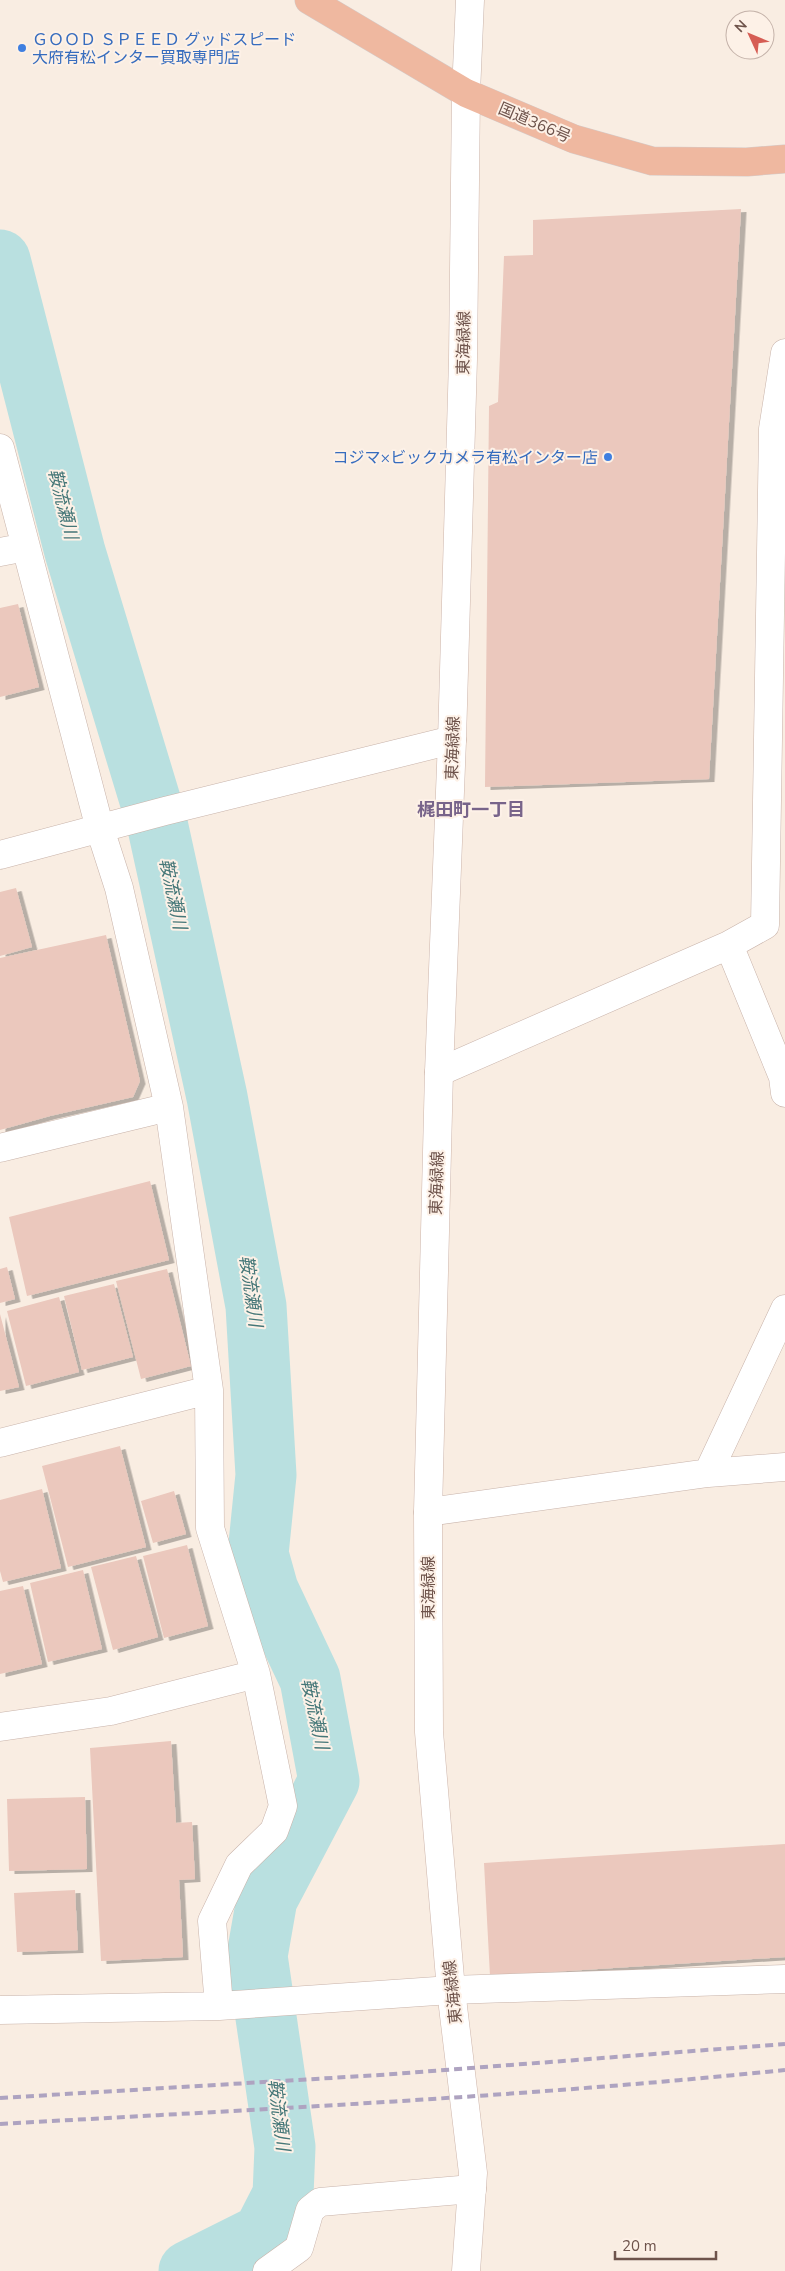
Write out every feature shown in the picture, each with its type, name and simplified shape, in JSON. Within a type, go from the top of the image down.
[{"type":"highway","name":"国道366号","points":[[309,0],[466,93],[574,139],[652,161],[747,162],[785,159]]},
{"type":"street","name":"東海緑線","points":[[466,2271],[474,2173],[451,1990],[429,1732],[428,1512],[439,1072],[452,740],[463,359],[466,93],[470,0]]},
{"type":"street","points":[[439,1072],[729,945],[775,920],[773,429],[785,353]]},
{"type":"street","points":[[0,448],[13,550],[119,888],[169,1107],[209,1390],[210,1528],[256,1674],[283,1806],[274,1831],[239,1865],[212,1921],[230,2005]]},
{"type":"street","points":[[0,855],[165,810],[452,740]]},
{"type":"street","points":[[729,945],[783,1077],[785,1093]]},
{"type":"street","points":[[0,1148],[169,1107]]},
{"type":"street","points":[[708,1473],[785,1309]]},
{"type":"street","points":[[0,1443],[209,1390]]},
{"type":"street","points":[[428,1512],[708,1473],[785,1467]]},
{"type":"street","points":[[0,1727],[112,1711],[256,1674]]},
{"type":"street","points":[[0,2010],[230,2005],[451,1990],[785,1979]]},
{"type":"street","points":[[266,2271],[300,2248],[310,2210],[320,2202],[472,2189]]},
{"type":"building","name":"コジマ×ビックカメラ有松インター店","points":[[741,209],[709,779],[485,787],[489,406],[498,402],[504,256],[533,255],[533,220]]},
{"type":"building","points":[[18,604],[39,687],[0,697],[0,608]]},
{"type":"building","points":[[16,888],[32,947],[0,956],[0,892]]},
{"type":"building","points":[[106,935],[140,1081],[133,1097],[50,1116],[0,1130],[0,958]]},
{"type":"building","points":[[150,1181],[169,1260],[27,1296],[9,1217]]},
{"type":"building","points":[[7,1267],[15,1299],[0,1303],[0,1269]]},
{"type":"building","points":[[167,1269],[191,1366],[141,1379],[116,1281]]},
{"type":"building","points":[[114,1284],[133,1357],[82,1370],[64,1296]]},
{"type":"building","points":[[59,1297],[79,1372],[26,1386],[7,1311]]},
{"type":"building","points":[[0,1314],[19,1387],[0,1391]]},
{"type":"building","points":[[120,1446],[146,1547],[68,1567],[42,1466]]},
{"type":"building","points":[[42,1489],[61,1568],[3,1582],[0,1571],[0,1500]]},
{"type":"building","points":[[174,1491],[186,1534],[153,1543],[141,1501]]},
{"type":"building","points":[[187,1545],[208,1626],[164,1638],[143,1556]]},
{"type":"building","points":[[136,1556],[158,1637],[113,1650],[91,1567]]},
{"type":"building","points":[[83,1570],[102,1649],[48,1662],[30,1583]]},
{"type":"building","points":[[23,1586],[42,1664],[0,1674],[0,1591]]},
{"type":"building","points":[[171,1741],[176,1823],[192,1822],[195,1879],[179,1880],[183,1957],[101,1961],[90,1748]]},
{"type":"building","points":[[85,1797],[87,1869],[9,1871],[7,1799]]},
{"type":"building","points":[[785,1844],[785,1957],[490,1976],[484,1863]]},
{"type":"building","points":[[75,1890],[78,1950],[17,1952],[14,1893]]},
{"type":"waterway","name":"鞍流瀬川","points":[[0,260],[75,552],[157,823],[217,1097],[256,1306],[266,1475],[258,1554],[268,1590],[310,1679],[329,1781],[267,1899],[257,1956],[285,2147],[283,2195],[263,2234],[189,2271]]},
{"type":"railway","points":[[0,2098],[380,2075],[785,2044]]},
{"type":"railway","points":[[0,2124],[491,2095],[785,2070]]},
{"type":"place","name":"ＧＯＯＤ ＳＰＥＥＤ グッドスピード 大府有松インター買取専門店","points":[[22,48]]},
{"type":"place","name":"コジマ×ビックカメラ有松インター店","points":[[608,457]]},
{"type":"district","name":"梶田町一丁目","points":[[471,810]]}]
